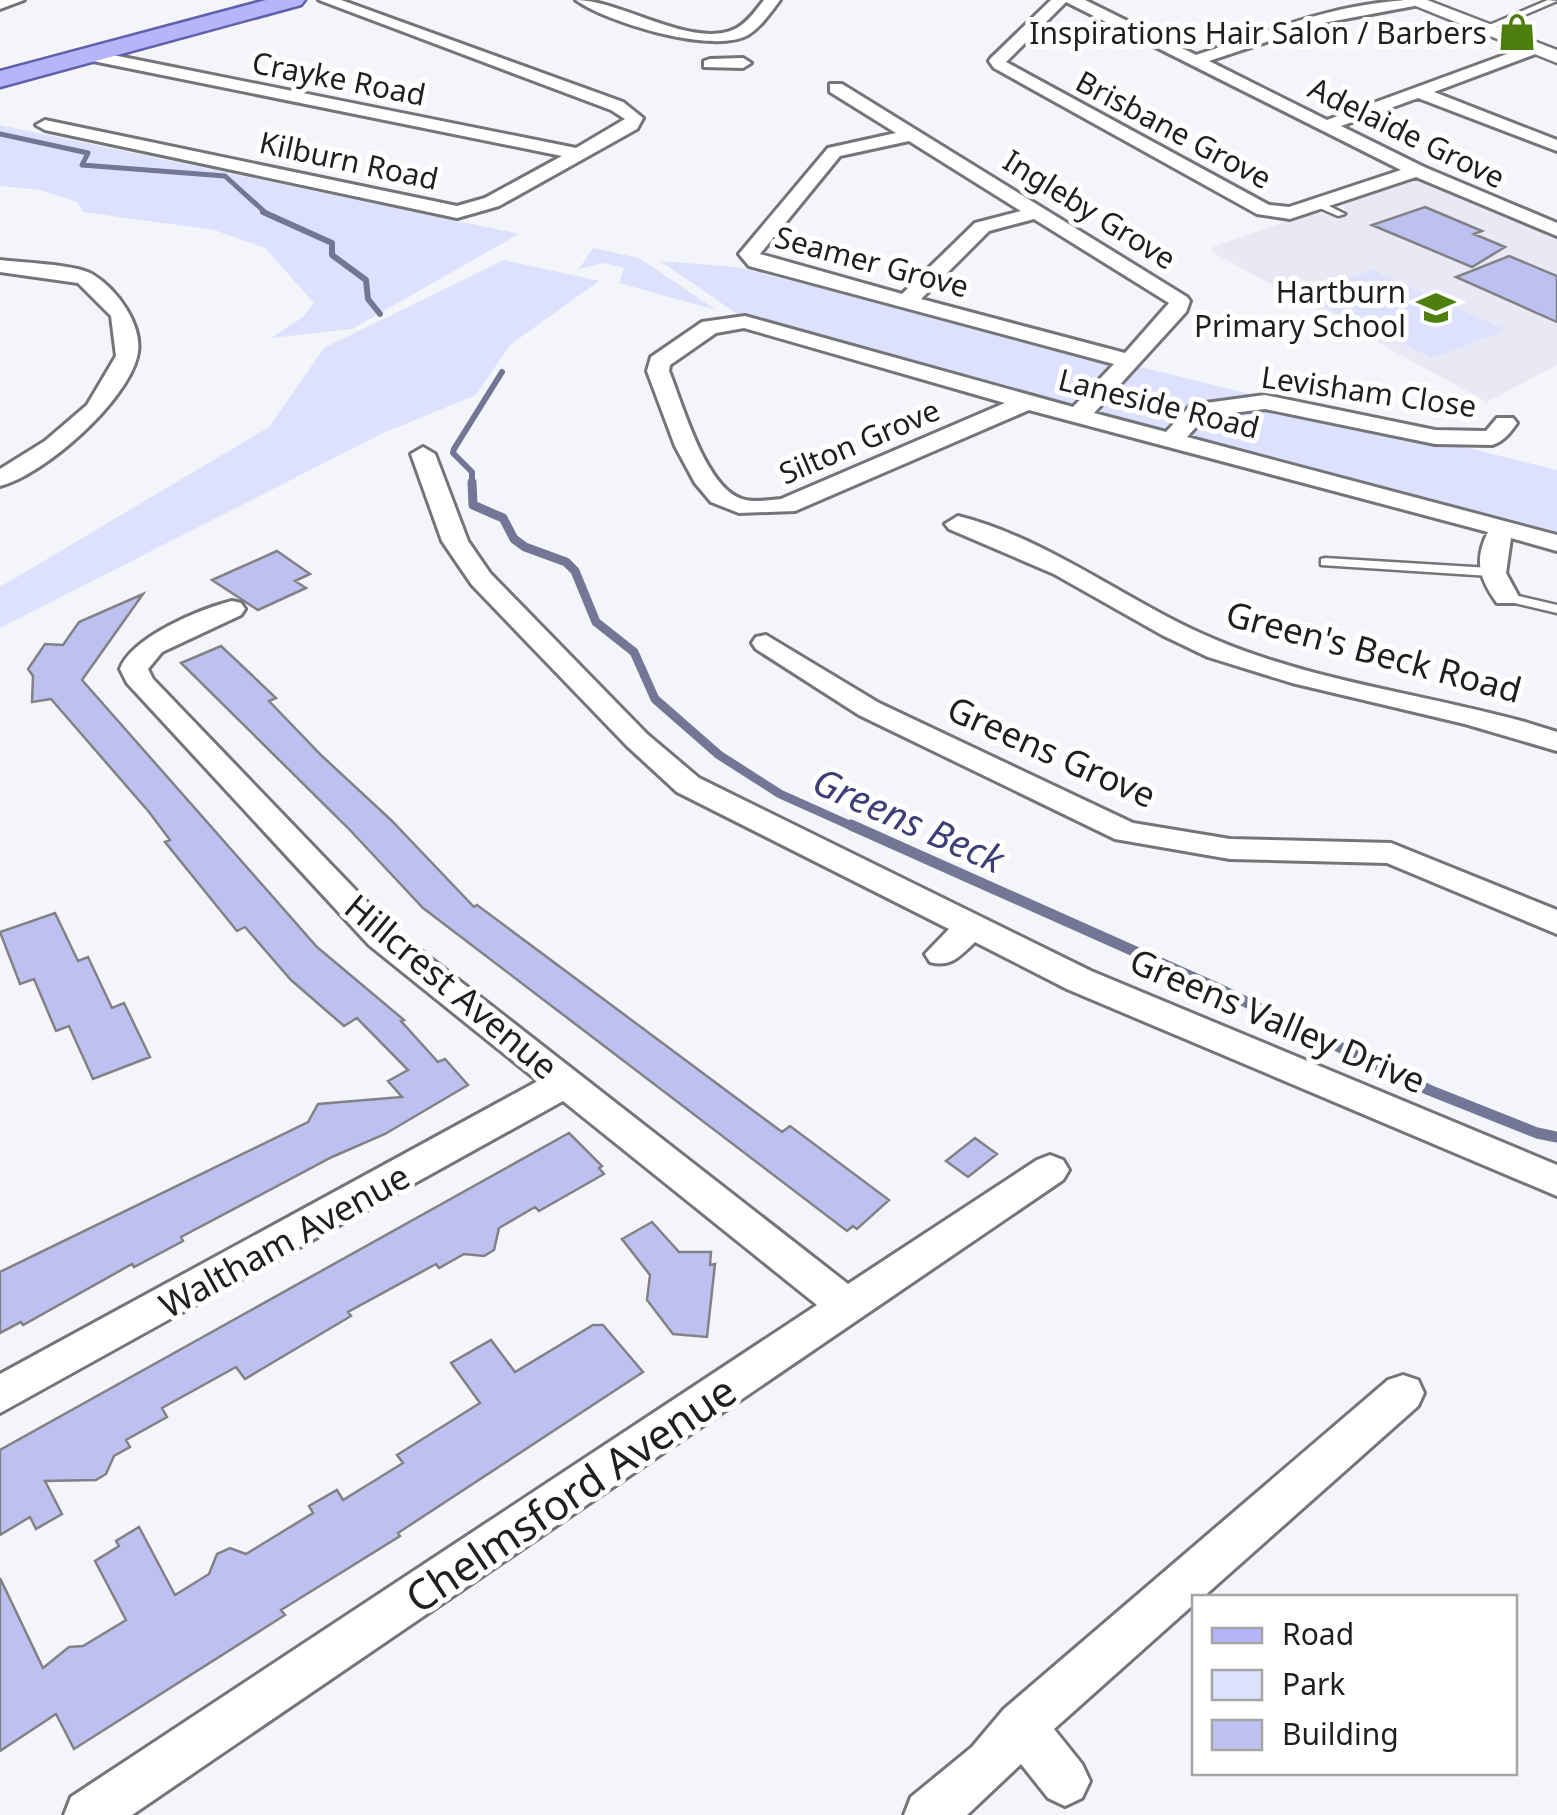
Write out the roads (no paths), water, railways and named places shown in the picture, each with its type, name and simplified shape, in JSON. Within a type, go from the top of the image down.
[{"type":"main road","points":[[0,79],[294,0]]},
{"type":"street","points":[[0,4],[16,0]]},
{"type":"street","name":"Kilburn Road","points":[[51,129],[443,212],[480,208],[631,125],[634,118],[617,106],[328,0]]},
{"type":"street","points":[[584,0],[688,35],[716,38],[741,33],[772,0]]},
{"type":"street","name":"Brisbane Grove","points":[[1060,0],[996,61],[1264,210],[1290,214],[1417,171]]},
{"type":"street","name":"Adelaide Grove","points":[[1072,0],[1417,171],[1556,228]]},
{"type":"street","points":[[1196,60],[1320,19],[1412,1],[1484,30],[1549,50]]},
{"type":"street","points":[[716,38],[726,63]]},
{"type":"street","points":[[1329,125],[1416,91],[1549,50]]},
{"type":"street","name":"Crayke Road","points":[[88,55],[580,154]]},
{"type":"street","name":"Ingleby Grove","points":[[836,88],[1180,301],[1180,308],[1078,416]]},
{"type":"street","points":[[1416,91],[1557,146]]},
{"type":"street","name":"Seamer Grove","points":[[912,135],[834,152],[749,254],[756,262],[831,275],[906,302],[1129,361]]},
{"type":"street","points":[[906,302],[982,226],[1038,212]]},
{"type":"street","points":[[0,266],[84,278],[121,314],[127,356],[96,409],[53,446],[0,480]]},
{"type":"street","name":"Silton Grove","points":[[745,322],[710,327],[659,362],[658,371],[708,488],[729,504],[758,509],[786,506],[1027,402]]},
{"type":"street","name":"Laneside Road","points":[[745,322],[1078,416],[1557,543]]},
{"type":"street","name":"Levisham Close","points":[[1172,439],[1199,410],[1265,402],[1435,437],[1502,438]]},
{"type":"street","name":"Greens Valley Drive","points":[[423,454],[455,540],[481,579],[650,752],[688,785],[1079,980],[1557,1180]]},
{"type":"street","name":"Green's Beck Road","points":[[958,524],[1050,560],[1150,620],[1212,650],[1260,667],[1351,690],[1414,700],[1513,726],[1557,742]]},
{"type":"street","points":[[1502,530],[1490,560],[1490,572],[1506,597]]},
{"type":"street","name":"Hillcrest Avenue","points":[[232,608],[144,652],[134,669],[141,683],[381,937],[848,1307]]},
{"type":"street","name":"Greens Grove","points":[[792,648],[869,708],[1126,832],[1230,849],[1391,853],[1424,878],[1557,923]]},
{"type":"street","points":[[942,954],[972,926]]},
{"type":"street","name":"Waltham Avenue","points":[[0,1395],[566,1082]]},
{"type":"street","name":"Chelmsford Avenue","points":[[89,1815],[1050,1170]]},
{"type":"street","points":[[930,1815],[988,1764],[1020,1726],[1404,1393]]},
{"type":"street","points":[[1020,1726],[1065,1781]]},
{"type":"lane","points":[[1484,30],[1554,0]]},
{"type":"lane","points":[[1318,204],[1341,214]]},
{"type":"lane","points":[[1325,562],[1490,572]]},
{"type":"lane","points":[[1506,597],[1557,610]]},
{"type":"waterway","name":"Greens Beck","points":[[0,134],[88,153],[82,165],[225,176],[267,214]]},
{"type":"waterway","name":"Greens Beck","points":[[267,214],[332,243],[332,255],[366,280],[368,299],[380,314]]},
{"type":"waterway","name":"Greens Beck","points":[[472,482],[472,472],[453,453],[454,449],[502,372]]},
{"type":"waterway","name":"Greens Beck","points":[[472,482],[473,505],[503,518],[514,539],[525,547],[566,562],[575,571],[596,622],[634,652],[655,699],[719,755],[780,794],[856,828]]},
{"type":"waterway","name":"Greens Beck","points":[[851,825],[1219,989],[1429,1090],[1537,1133],[1557,1137]]},
{"type":"place","name":"Inspirations Hair Salon / Barbers","points":[[1517,32]]},
{"type":"place","name":"Hartburn Primary School","points":[[1436,308]]}]
